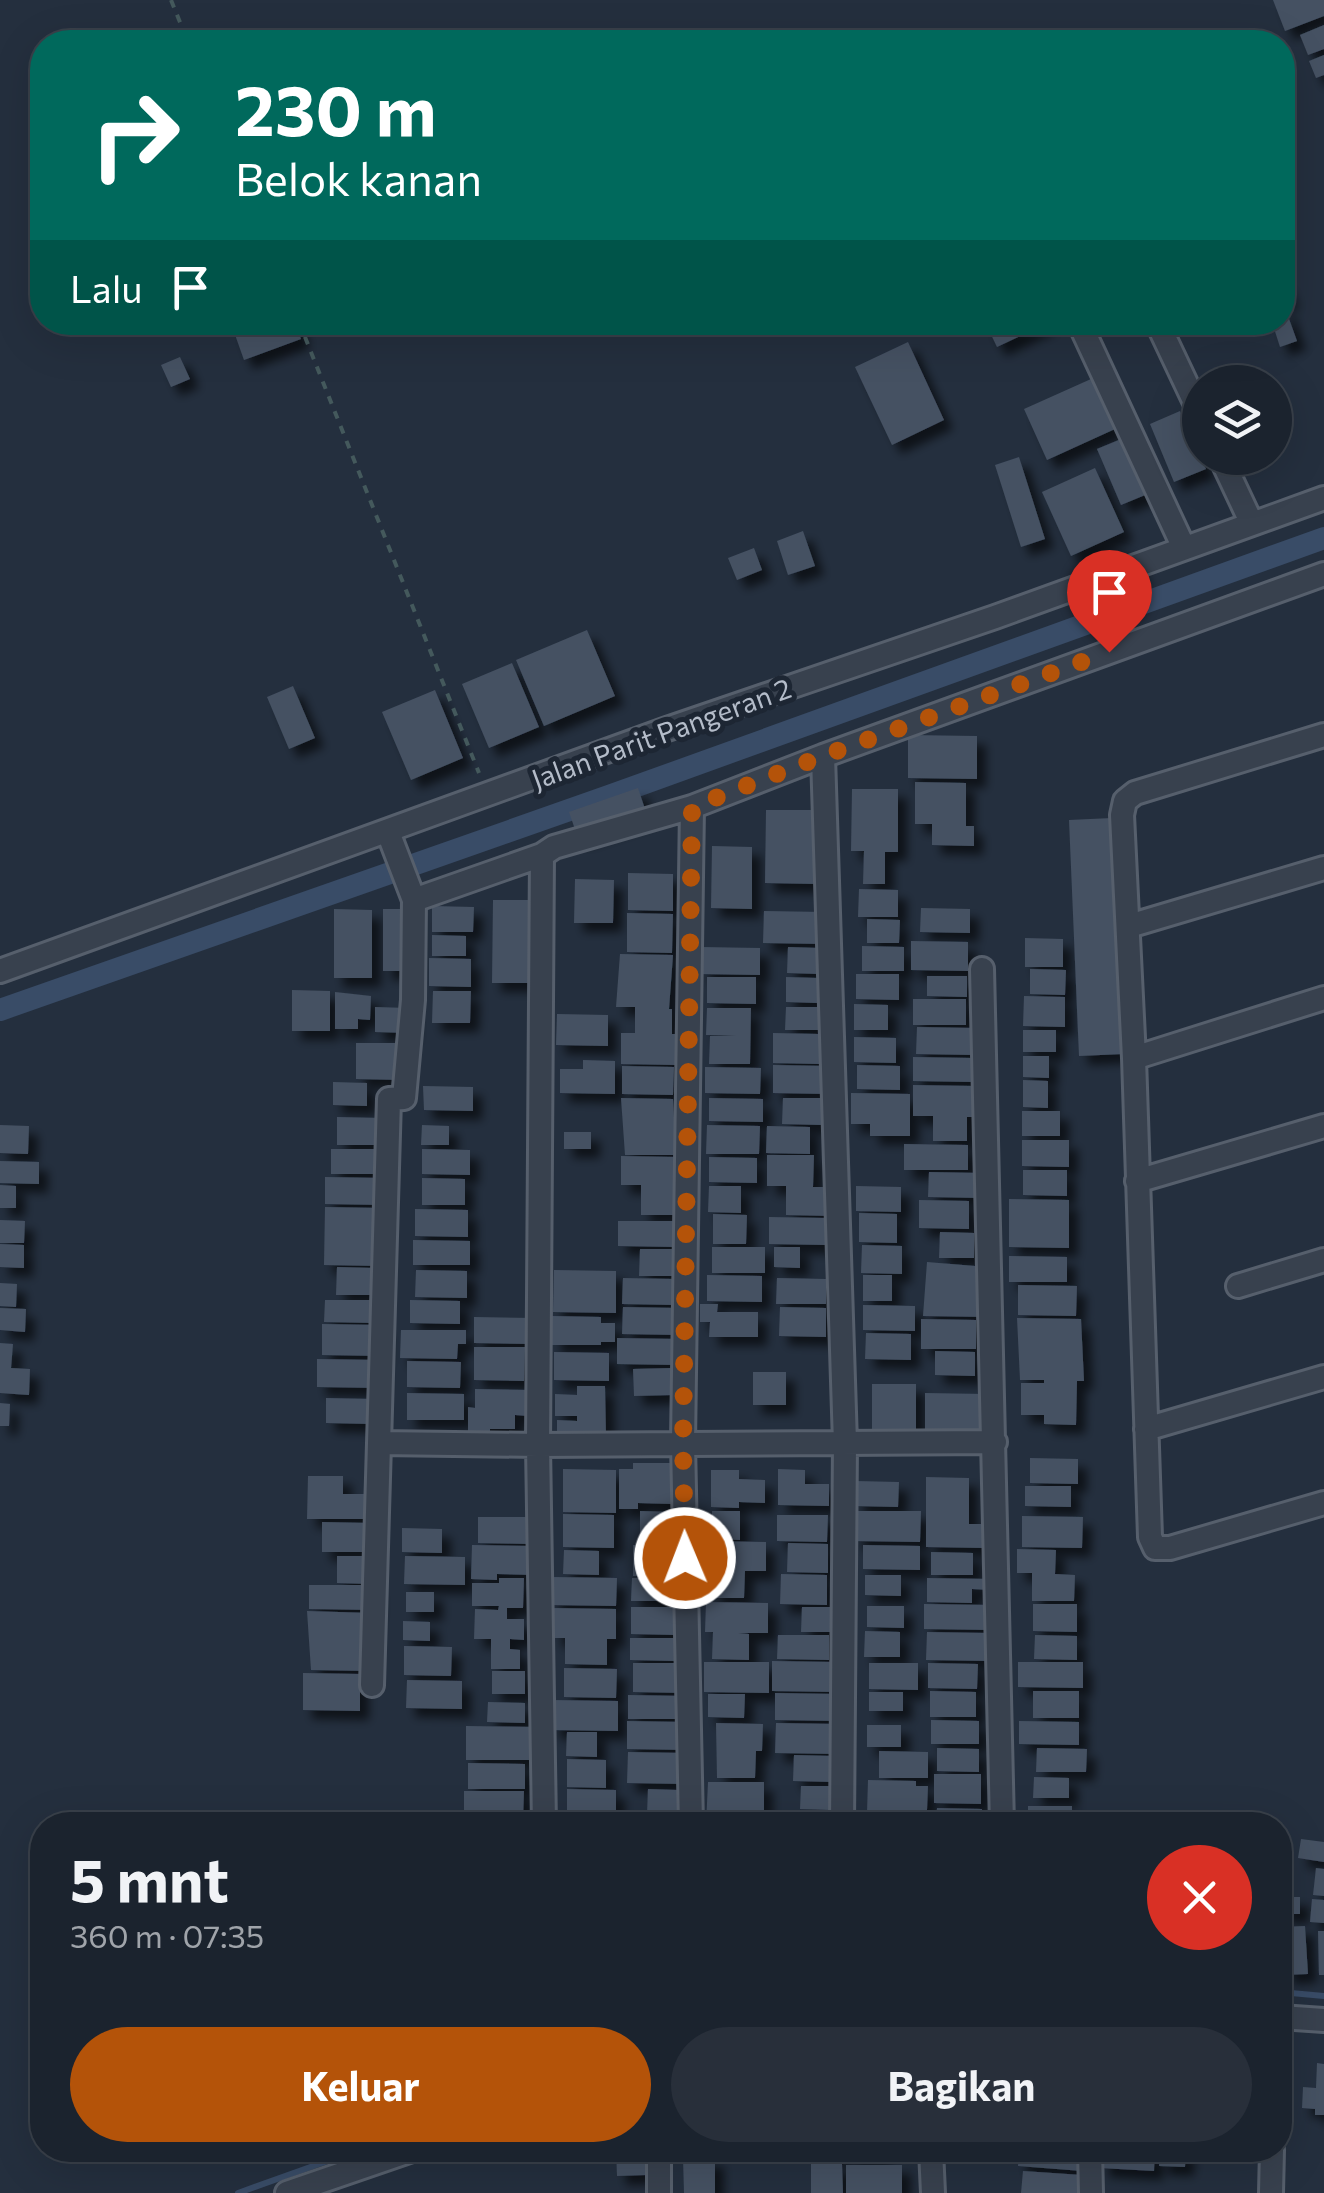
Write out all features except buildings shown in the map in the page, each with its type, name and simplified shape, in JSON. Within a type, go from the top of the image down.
[{"type":"street","points":[[1085,335],[1184,548]]},
{"type":"street","points":[[1164,335],[1182,373]]},
{"type":"street","points":[[1229,475],[1252,524]]},
{"type":"street","name":"Jalan Parit Pangeran 2","points":[[0,971],[390,837],[488,795],[667,729],[1324,498]]},
{"type":"street","points":[[412,895],[554,847],[692,807],[1324,574]]},
{"type":"street","points":[[1324,735],[1135,794],[1124,801],[1122,815],[1150,1537],[1155,1548],[1170,1548],[1324,1503]]},
{"type":"street","points":[[823,756],[846,1443],[842,1812]]},
{"type":"street","points":[[691,1812],[683,1444],[692,807]]},
{"type":"street","points":[[372,1685],[389,1099],[404,1098],[413,1000],[412,895],[390,837]]},
{"type":"street","points":[[542,854],[538,1446],[544,1812]]},
{"type":"street","points":[[1129,926],[1324,868]]},
{"type":"street","points":[[982,970],[1002,1812]]},
{"type":"street","points":[[1134,1058],[1324,998]]},
{"type":"street","points":[[1137,1180],[1324,1126]]},
{"type":"street","points":[[1238,1286],[1324,1260]]},
{"type":"street","points":[[1146,1430],[1324,1377]]},
{"type":"street","points":[[379,1443],[538,1446],[995,1442]]},
{"type":"street","points":[[1292,2018],[1324,2020]]},
{"type":"street","points":[[287,2193],[377,2162]]},
{"type":"street","points":[[659,2162],[659,2193]]},
{"type":"street","points":[[932,2162],[933,2193]]},
{"type":"street","points":[[1090,2162],[1091,2193]]},
{"type":"street","points":[[1272,2162],[1272,2193]]},
{"type":"path","points":[[170,0],[183,30]]},
{"type":"path","points":[[304,335],[488,795]]},
{"type":"waterway","points":[[0,1010],[1324,538]]},
{"type":"waterway","points":[[1292,1993],[1324,1996]]},
{"type":"waterway","points":[[238,2193],[325,2162]]},
{"type":"route","points":[[685,1558],[683,1444],[692,807],[1109,652]]}]
